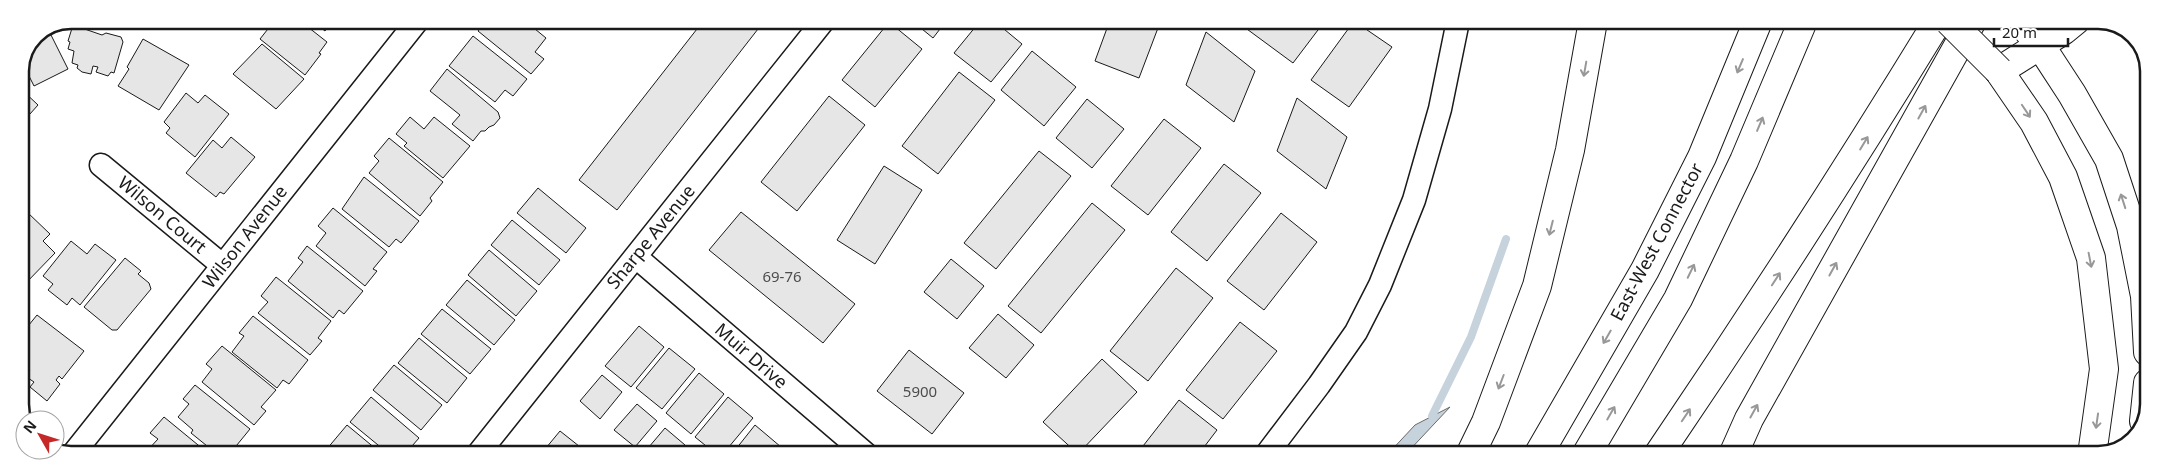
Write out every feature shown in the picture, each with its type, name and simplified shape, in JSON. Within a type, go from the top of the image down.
[{"type":"main road","points":[[1474,446],[1486,422],[1537,286],[1570,150],[1592,29]]},
{"type":"main road","name":"East-West Connector","points":[[1543,446],[1645,270],[1680,201],[1702,157],[1755,29]]},
{"type":"main road","points":[[1591,446],[1678,299],[1744,161],[1800,29]]},
{"type":"main road","points":[[1664,446],[1785,266],[1933,29]]},
{"type":"main road","points":[[1957,29],[1999,71],[2034,122],[2063,177],[2091,258],[2104,369],[2093,446]]},
{"type":"main road","points":[[1737,446],[1749,418],[1968,29]]},
{"type":"main road","points":[[2027,29],[2040,45],[2072,94],[2109,159],[2131,226],[2140,271]]},
{"type":"main road","points":[[1999,71],[2065,29]]},
{"type":"street","name":"Wilson Avenue","points":[[79,446],[411,29]]},
{"type":"street","name":"Sharpe Avenue","points":[[484,446],[817,29]]},
{"type":"street","points":[[1273,446],[1356,332],[1380,285],[1414,200],[1440,109],[1456,29]]},
{"type":"street","name":"Wilson Court","points":[[101,165],[222,266]]},
{"type":"street","name":"Muir Drive","points":[[636,257],[857,446]]},
{"type":"shaded area","points":[[1450,407],[1413,446],[1395,446],[1415,425]]},
{"type":"building","points":[[72,29],[85,29],[102,35],[106,33],[121,37],[123,42],[114,73],[111,72],[108,76],[96,72],[98,67],[93,66],[91,74],[82,72],[77,68],[78,65],[72,63],[74,51],[68,49],[70,42],[68,41]]},
{"type":"building","points":[[268,29],[310,29],[327,42],[319,53],[321,54],[305,75],[260,39]]},
{"type":"building","points":[[480,29],[535,29],[546,38],[535,52],[544,59],[531,74],[478,31]]},
{"type":"building","points":[[697,29],[758,29],[617,210],[579,180]]},
{"type":"building","points":[[883,29],[898,29],[922,49],[875,107],[842,80]]},
{"type":"building","points":[[922,29],[940,29],[933,38]]},
{"type":"building","points":[[974,29],[1004,29],[1022,44],[991,82],[954,53]]},
{"type":"building","points":[[1107,29],[1158,29],[1139,78],[1095,61]]},
{"type":"building","points":[[1247,29],[1319,29],[1293,63]]},
{"type":"building","points":[[1348,29],[1366,29],[1392,47],[1349,107],[1311,80]]},
{"type":"building","points":[[1206,32],[1255,71],[1234,122],[1186,85]]},
{"type":"building","points":[[51,34],[68,69],[34,86],[29,76],[32,55],[41,41]]},
{"type":"building","points":[[473,36],[527,79],[513,96],[505,90],[495,102],[449,66]]},
{"type":"building","points":[[143,39],[189,65],[159,110],[118,86],[129,69],[127,67]]},
{"type":"building","points":[[262,44],[304,79],[276,109],[233,74]]},
{"type":"building","points":[[1032,51],[1076,87],[1044,126],[1001,90]]},
{"type":"building","points":[[447,69],[498,112],[500,118],[494,125],[485,131],[481,131],[473,141],[452,124],[460,115],[430,91]]},
{"type":"building","points":[[959,72],[995,100],[938,174],[902,146]]},
{"type":"building","points":[[186,93],[198,103],[205,95],[229,114],[195,157],[166,133],[170,128],[164,122]]},
{"type":"building","points":[[29,96],[38,105],[29,115]]},
{"type":"building","points":[[829,96],[865,125],[797,211],[761,182]]},
{"type":"building","points":[[1297,98],[1347,137],[1326,189],[1277,151]]},
{"type":"building","points":[[1087,99],[1124,129],[1092,168],[1056,138]]},
{"type":"building","points":[[410,117],[424,129],[434,117],[470,146],[443,178],[404,146],[407,143],[396,134]]},
{"type":"building","points":[[1164,119],[1201,148],[1148,215],[1111,186]]},
{"type":"building","points":[[231,137],[255,157],[224,194],[220,192],[216,197],[186,173],[213,140],[222,148]]},
{"type":"building","points":[[389,138],[443,182],[430,198],[432,201],[420,216],[369,173],[379,161],[374,156]]},
{"type":"building","points":[[1039,151],[1071,176],[996,269],[964,243]]},
{"type":"building","points":[[1224,164],[1261,193],[1207,261],[1171,232]]},
{"type":"building","points":[[884,166],[922,190],[875,264],[837,240]]},
{"type":"building","points":[[364,177],[419,221],[401,243],[396,239],[389,247],[342,209]]},
{"type":"building","points":[[538,188],[586,228],[566,253],[517,213]]},
{"type":"building","points":[[1092,203],[1125,230],[1041,333],[1008,306]]},
{"type":"building","points":[[333,208],[387,252],[373,269],[377,271],[365,286],[316,246],[326,233],[318,226]]},
{"type":"building","points":[[741,212],[855,304],[823,343],[709,250]]},
{"type":"building","points":[[1281,213],[1317,242],[1264,310],[1227,281]]},
{"type":"building","points":[[29,214],[50,234],[43,241],[55,253],[29,280]]},
{"type":"building","points":[[512,220],[560,260],[539,285],[491,245]]},
{"type":"building","points":[[71,241],[87,254],[95,244],[116,260],[80,305],[72,298],[67,305],[48,290],[53,284],[43,276]]},
{"type":"building","points":[[307,246],[363,291],[344,314],[339,310],[333,318],[288,281],[303,262],[298,258]]},
{"type":"building","points":[[489,250],[537,291],[516,316],[468,275]]},
{"type":"building","points":[[125,258],[141,271],[138,274],[149,283],[151,289],[117,330],[112,330],[84,307]]},
{"type":"building","points":[[951,259],[984,286],[957,319],[924,292]]},
{"type":"building","points":[[1176,268],[1213,298],[1148,381],[1110,351]]},
{"type":"building","points":[[276,277],[331,321],[318,338],[322,341],[310,355],[258,313],[268,302],[261,296]]},
{"type":"building","points":[[467,280],[515,320],[494,345],[446,305]]},
{"type":"building","points":[[442,309],[491,349],[470,374],[421,334]]},
{"type":"building","points":[[998,314],[1034,345],[1006,378],[969,348]]},
{"type":"building","points":[[37,315],[84,351],[62,379],[59,376],[56,380],[60,384],[47,401],[30,387],[34,382],[29,379],[29,325]]},
{"type":"building","points":[[253,316],[308,360],[289,384],[283,380],[277,388],[232,352],[244,336],[239,333]]},
{"type":"building","points":[[1240,322],[1277,351],[1223,419],[1186,390]]},
{"type":"building","points":[[639,326],[664,347],[631,387],[605,366]]},
{"type":"building","points":[[419,338],[467,378],[447,403],[398,363]]},
{"type":"building","points":[[222,346],[276,390],[261,407],[266,411],[254,425],[202,382],[212,369],[206,364]]},
{"type":"building","points":[[669,348],[695,369],[662,409],[636,388]]},
{"type":"building","points":[[909,350],[964,393],[932,434],[877,391]]},
{"type":"building","points":[[1102,359],[1137,392],[1086,446],[1069,446],[1043,422]]},
{"type":"building","points":[[394,365],[442,405],[421,430],[373,390]]},
{"type":"building","points":[[699,373],[724,394],[691,434],[666,413]]},
{"type":"building","points":[[602,375],[622,392],[600,419],[580,401]]},
{"type":"building","points":[[195,385],[250,429],[236,446],[207,446],[191,433],[193,430],[178,417],[189,404],[183,399]]},
{"type":"building","points":[[371,397],[419,438],[412,446],[379,446],[350,422]]},
{"type":"building","points":[[728,397],[753,418],[730,446],[706,446],[695,437]]},
{"type":"building","points":[[1179,400],[1217,430],[1205,446],[1143,446]]},
{"type":"building","points":[[637,404],[657,421],[636,446],[614,430]]},
{"type":"building","points":[[164,417],[199,446],[152,446],[158,439],[150,433]]},
{"type":"building","points":[[347,425],[372,446],[329,446]]},
{"type":"building","points":[[755,425],[780,446],[738,446]]},
{"type":"building","points":[[665,428],[685,445],[684,446],[650,446]]},
{"type":"building","points":[[560,431],[579,446],[548,446]]},
{"type":"waterway","points":[[1432,416],[1471,337],[1506,239]]}]
